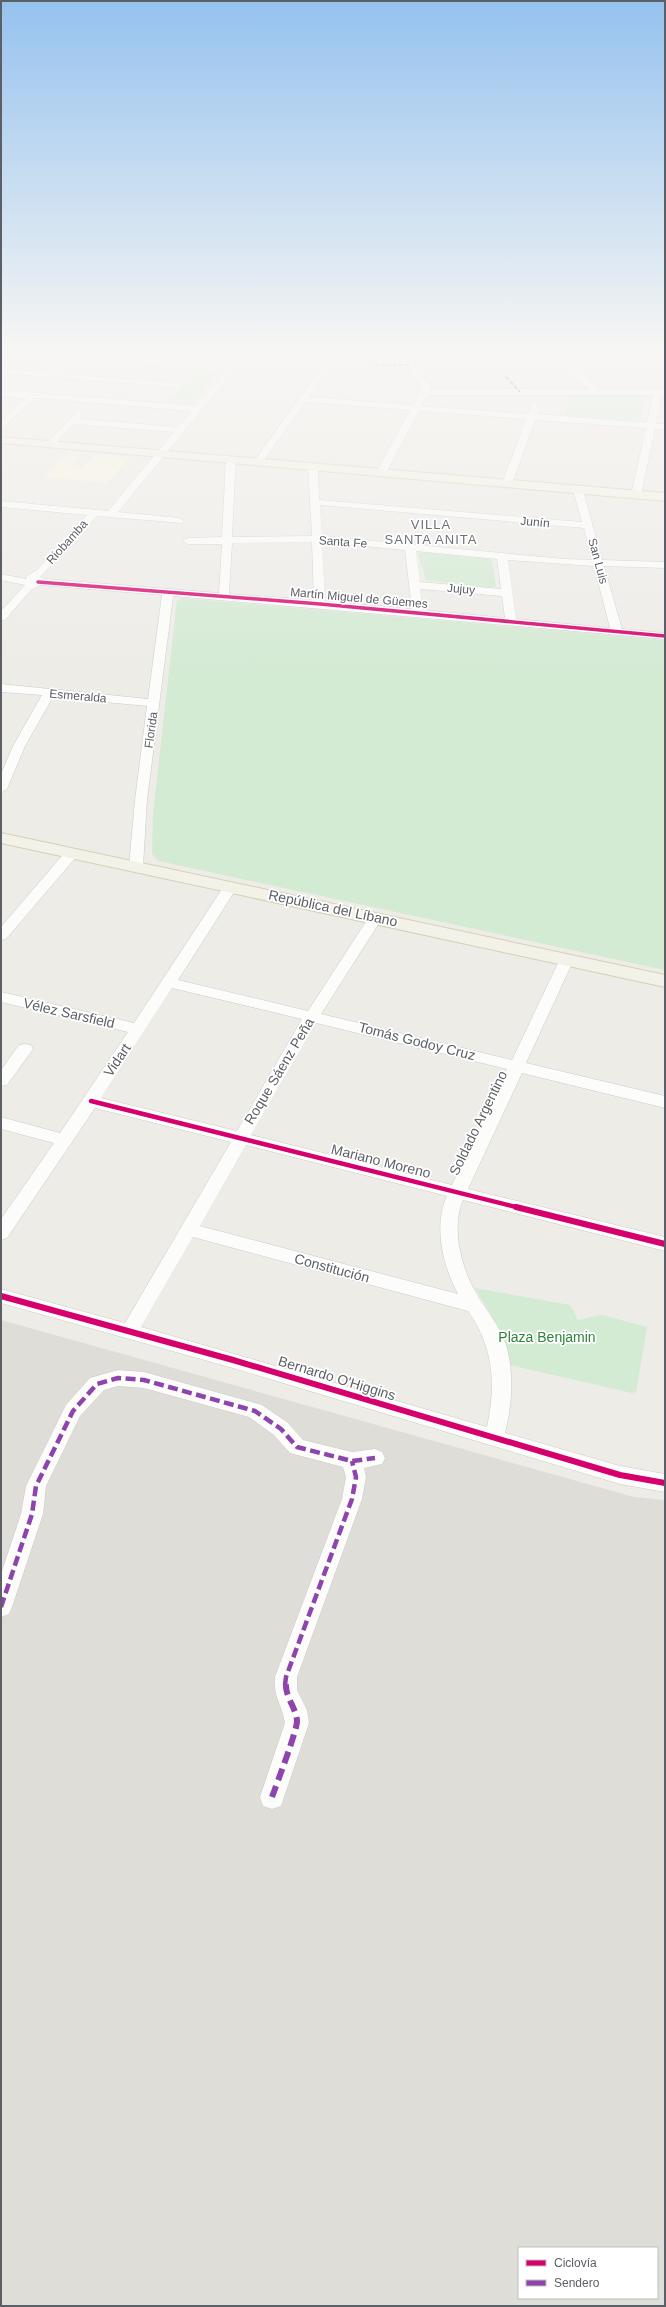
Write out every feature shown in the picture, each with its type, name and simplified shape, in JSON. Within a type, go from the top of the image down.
[{"type":"main road","points":[[216,459],[665,497]]},
{"type":"main road","name":"República del Líbano","points":[[1,838],[376,917],[665,981]]},
{"type":"street","points":[[111,514],[158,459]]},
{"type":"street","points":[[258,462],[260,459]]},
{"type":"street","points":[[381,473],[389,459]]},
{"type":"street","points":[[507,484],[516,459]]},
{"type":"street","points":[[636,495],[643,459]]},
{"type":"street","points":[[224,597],[231,460]]},
{"type":"street","points":[[313,467],[320,604]]},
{"type":"street","name":"San Luis","points":[[578,490],[617,632]]},
{"type":"street","name":"Junín","points":[[315,502],[589,526]]},
{"type":"street","points":[[1,504],[179,521]]},
{"type":"street","name":"Riobamba","points":[[1,618],[33,580],[94,513]]},
{"type":"street","name":"Santa Fe","points":[[188,541],[317,539],[599,565],[665,565]]},
{"type":"street","points":[[410,547],[418,613]]},
{"type":"street","points":[[502,556],[512,622]]},
{"type":"street","name":"Martín Miguel de Güemes","points":[[1,577],[168,593],[320,604],[665,636]]},
{"type":"street","name":"Jujuy","points":[[414,585],[507,593]]},
{"type":"street","name":"Florida","points":[[136,866],[141,800],[155,703],[168,593]]},
{"type":"street","name":"Esmeralda","points":[[1,688],[155,703]]},
{"type":"street","points":[[1,790],[21,741],[49,693]]},
{"type":"street","points":[[1,936],[72,853]]},
{"type":"street","name":"Vidart","points":[[4,1222],[91,1101],[231,886]]},
{"type":"street","points":[[1,915],[16,918]]},
{"type":"street","name":"Roque Sáenz Peña","points":[[129,1332],[239,1138],[312,1016],[376,917]]},
{"type":"street","name":"Soldado Argentino","points":[[494,1438],[501,1407],[502,1389],[494,1336],[466,1292],[457,1270],[448,1221],[451,1206],[519,1066],[567,959]]},
{"type":"street","name":"Tomás Godoy Cruz","points":[[168,982],[665,1102]]},
{"type":"street","name":"Vélez Sarsfield","points":[[1,997],[138,1029]]},
{"type":"street","points":[[1,1081],[25,1049]]},
{"type":"street","name":"Mariano Moreno","points":[[91,1101],[665,1244]]},
{"type":"street","points":[[1,1124],[64,1140]]},
{"type":"street","name":"Constitución","points":[[188,1229],[476,1306]]},
{"type":"street","name":"Bernardo O'Higgins","points":[[1,1296],[233,1360],[620,1475],[665,1483]]},
{"type":"street","points":[[1,1607],[32,1514],[36,1486],[73,1411],[98,1384],[118,1378],[144,1380],[255,1411],[281,1429],[298,1447],[352,1461],[375,1458]]},
{"type":"street","points":[[272,1797],[297,1723],[295,1710],[285,1690],[286,1677],[352,1499],[356,1476],[352,1461]]},
{"type":"shaded area","points":[[62,459],[77,459],[69,467],[82,468],[91,459],[129,459],[107,483],[44,477]]},
{"type":"shaded area","points":[[1,1320],[634,1497],[665,1500],[665,2306],[1,2306]]},
{"type":"green space","points":[[422,552],[492,560],[496,586],[490,588],[426,580],[418,554]]},
{"type":"green space","points":[[182,598],[665,640],[665,970],[159,861],[152,854],[153,814],[177,600]]},
{"type":"green space","name":"Plaza Benjamin","points":[[475,1288],[570,1305],[578,1320],[602,1315],[647,1327],[636,1392],[632,1393],[510,1365],[498,1326]]},
{"type":"marked path","points":[[1,1607],[32,1514],[36,1486],[73,1411],[97,1384],[118,1378],[144,1380],[255,1411],[281,1429],[297,1447],[352,1461],[375,1458]]},
{"type":"marked path","points":[[272,1797],[297,1723],[295,1710],[285,1691],[286,1677],[352,1499],[356,1477],[352,1461]]},
{"type":"cycle path","points":[[38,582],[320,604],[665,636]]},
{"type":"cycle path","points":[[91,1101],[665,1244]]},
{"type":"cycle path","points":[[1,1296],[233,1360],[620,1475],[665,1483]]},
{"type":"district","name":"VILLA SANTA ANITA","points":[[431,532]]}]
